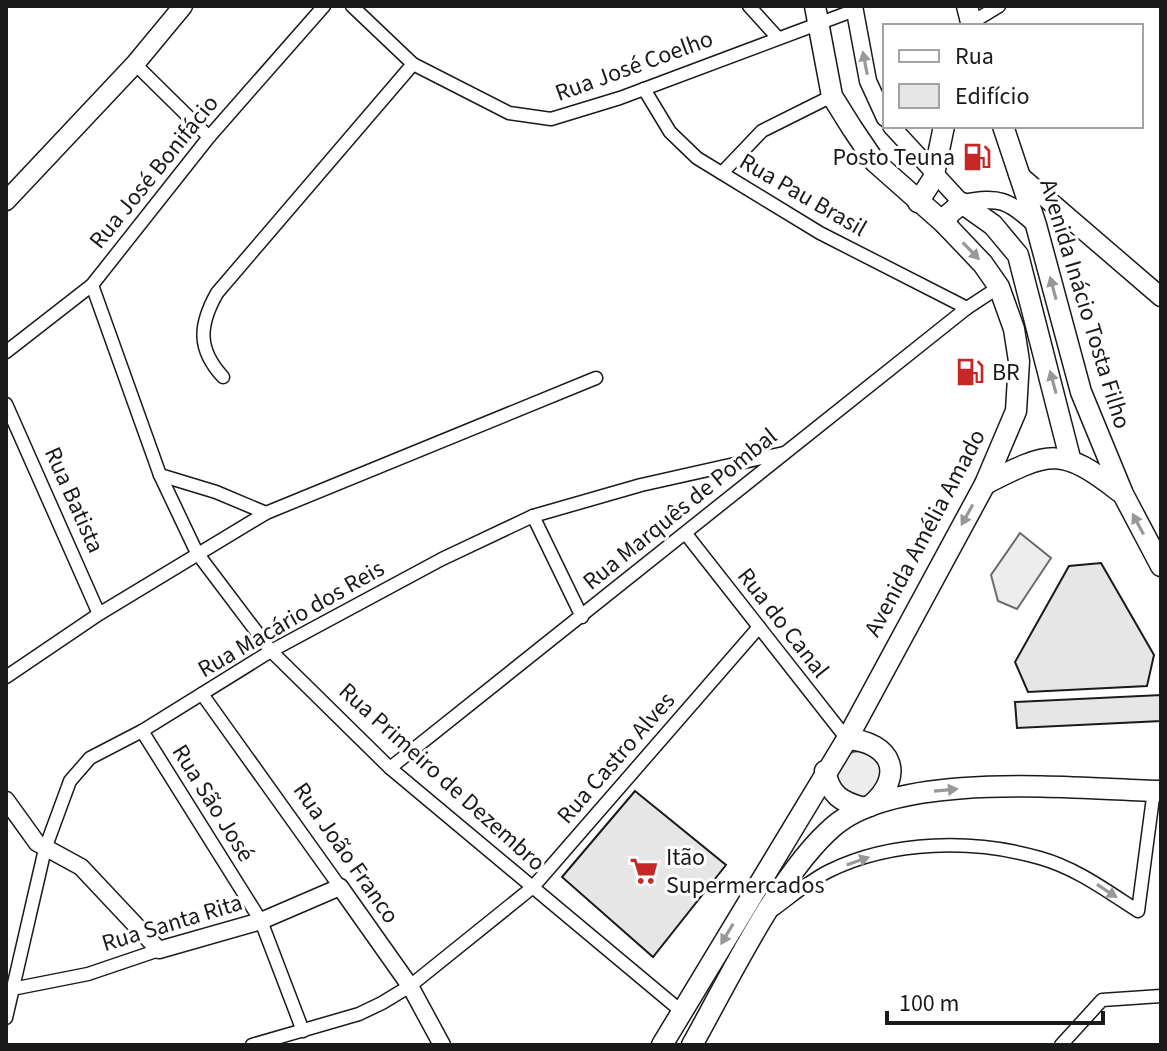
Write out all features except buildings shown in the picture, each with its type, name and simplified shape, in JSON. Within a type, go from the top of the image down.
[{"type":"main road","points":[[6,201],[135,64],[183,6]]},
{"type":"main road","name":"Avenida Amélia Amado","points":[[662,1045],[847,739],[985,484],[1016,411],[1019,387],[1014,329],[999,287],[983,264],[945,224],[875,162],[832,96],[816,14]]},
{"type":"main road","points":[[918,202],[935,174],[944,128]]},
{"type":"main road","name":"Avenida Inácio Tosta Filho","points":[[1004,128],[1036,225],[1081,392],[1123,494],[1159,557]]},
{"type":"main road","points":[[1018,174],[1161,297]]},
{"type":"main road","points":[[945,224],[949,214],[962,203],[993,225],[1018,255],[1070,458]]},
{"type":"main road","points":[[985,484],[1045,459],[1070,458],[1123,494]]},
{"type":"main road","points":[[695,1042],[767,914],[816,843],[837,824],[867,807],[887,789],[890,779],[887,757],[870,743],[847,739]]},
{"type":"main road","points":[[825,771],[832,793],[840,800],[867,807],[911,794],[973,788],[1158,790]]},
{"type":"street","name":"Rua José Bonifácio","points":[[6,352],[92,285],[209,137],[324,6]]},
{"type":"street","name":"Rua José Coelho","points":[[352,6],[413,64],[509,113],[532,118],[574,114],[777,37],[816,14],[854,8]]},
{"type":"street","points":[[749,6],[777,37]]},
{"type":"street","points":[[970,20],[999,6]]},
{"type":"street","points":[[854,8],[868,81],[883,114]]},
{"type":"street","points":[[135,64],[209,137]]},
{"type":"street","points":[[223,377],[210,363],[202,345],[202,331],[217,293],[413,64]]},
{"type":"street","name":"Rua Pau Brasil","points":[[644,89],[670,132],[697,158],[820,233],[967,308]]},
{"type":"street","points":[[722,173],[762,131],[832,96]]},
{"type":"street","points":[[893,128],[962,203],[990,198],[1003,200],[1036,225],[1040,205],[1055,204]]},
{"type":"street","name":"Rua Primeiro de Dezembro","points":[[92,285],[160,475],[197,553],[271,651],[390,768],[681,1011]]},
{"type":"street","name":"Rua Marquês de Pombal","points":[[390,768],[967,308],[999,287]]},
{"type":"street","points":[[6,677],[99,614],[266,513],[596,378]]},
{"type":"street","name":"Rua Batista","points":[[6,404],[99,614]]},
{"type":"street","name":"Rua Macário dos Reis","points":[[6,1018],[45,849],[70,781],[90,758],[142,731],[271,651],[442,559],[533,516],[641,485],[784,453]]},
{"type":"street","points":[[160,475],[216,492],[266,513]]},
{"type":"street","points":[[533,516],[582,617]]},
{"type":"street","name":"Rua do Canal","points":[[686,534],[847,739]]},
{"type":"street","name":"Rua Castro Alves","points":[[252,1045],[359,1014],[410,986],[533,887],[759,627]]},
{"type":"street","name":"Rua João Franco","points":[[202,694],[410,986],[442,1045]]},
{"type":"street","name":"Rua São José","points":[[142,731],[261,921],[303,1031]]},
{"type":"street","points":[[767,914],[829,871],[914,845],[1040,858],[1088,878],[1138,911],[1158,790]]},
{"type":"street","points":[[6,800],[25,830],[45,849],[81,867],[159,950]]},
{"type":"street","name":"Rua Santa Rita","points":[[12,989],[88,974],[261,921],[340,887]]},
{"type":"street","points":[[1061,1045],[1102,1000],[1161,996]]},
{"type":"shaded area","points":[[1020,533],[1051,558],[1017,609],[998,601],[991,575]]},
{"type":"shaded area","points":[[860,751],[876,758],[883,774],[876,790],[860,797],[844,790],[837,774],[844,758]]},
{"type":"place","name":"Posto Teuna","points":[[977,157]]},
{"type":"place","name":"BR","points":[[970,372]]},
{"type":"place","name":"Itão Supermercados","points":[[644,871]]}]
